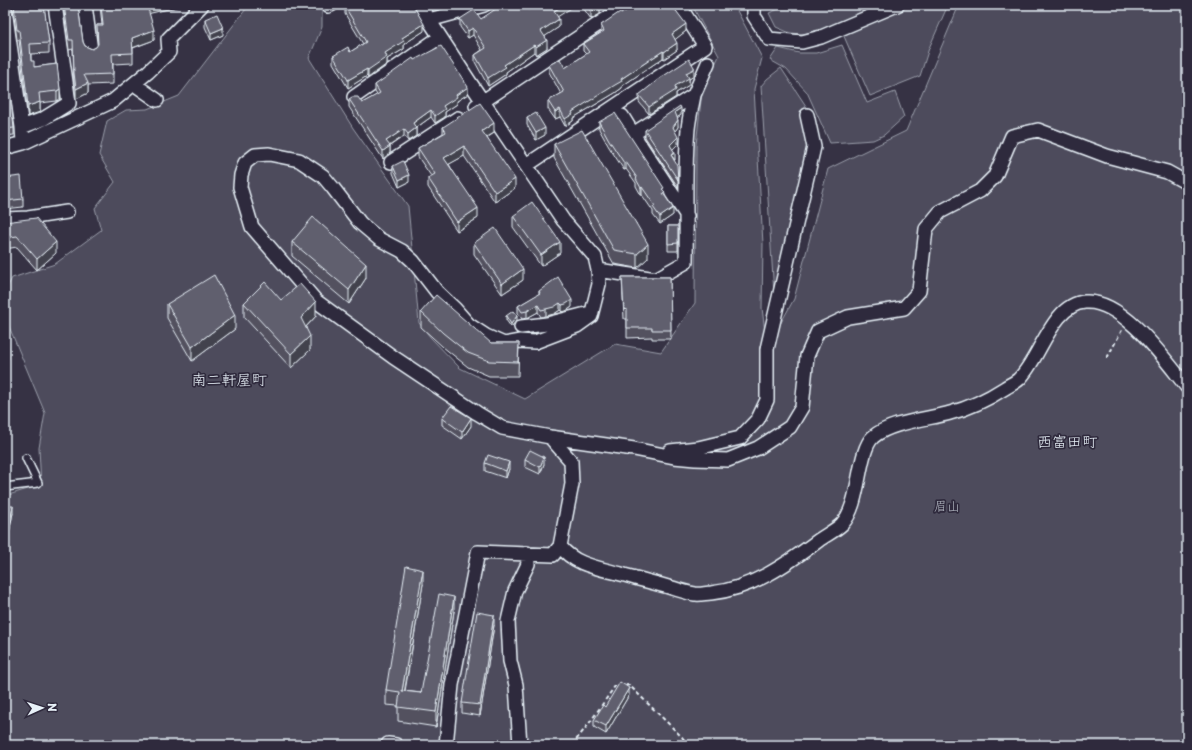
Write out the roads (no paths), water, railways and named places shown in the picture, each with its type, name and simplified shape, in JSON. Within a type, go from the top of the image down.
[{"type":"street","points":[[22,127],[43,119],[69,103],[55,5]]},
{"type":"street","points":[[85,5],[91,51]]},
{"type":"street","points":[[5,148],[22,143],[113,101],[169,52],[168,38],[202,5]]},
{"type":"street","points":[[421,5],[440,37],[563,220],[595,257],[599,284],[591,316],[577,326],[535,342],[519,341],[504,344],[486,336],[469,325],[437,292],[413,261],[402,251],[379,239],[360,223],[323,176],[299,160],[269,154],[255,155],[245,163],[241,175],[240,187],[252,227],[316,301],[393,356],[477,413],[502,428],[655,453],[674,458],[728,460],[758,448],[790,427],[802,407],[807,356],[818,331],[848,317],[904,308],[919,290],[926,229],[940,212],[980,191],[995,176],[1012,136],[1038,130],[1107,156],[1166,172],[1187,183]]},
{"type":"street","points":[[429,20],[484,5]]},
{"type":"street","points":[[391,162],[627,5]]},
{"type":"street","points":[[527,165],[705,46],[678,5]]},
{"type":"street","points":[[754,5],[754,16],[769,39],[802,42],[821,37],[897,5]]},
{"type":"street","points":[[5,10],[11,96],[22,127],[22,143]]},
{"type":"street","points":[[354,97],[440,37]]},
{"type":"street","points":[[598,270],[656,279],[686,262],[688,128],[694,95],[708,63]]},
{"type":"street","points":[[134,84],[157,100]]},
{"type":"street","points":[[633,134],[694,95]]},
{"type":"street","points":[[655,453],[698,448],[740,438],[758,420],[767,400],[767,349],[814,147],[807,115]]},
{"type":"street","points":[[622,116],[687,216]]},
{"type":"street","points":[[5,219],[28,218],[67,212]]},
{"type":"street","points":[[560,546],[566,555],[585,564],[696,594],[722,592],[742,587],[760,579],[800,554],[843,524],[852,505],[865,452],[872,438],[889,428],[974,406],[994,395],[1018,379],[1033,360],[1056,320],[1070,306],[1083,302],[1098,302],[1113,309],[1135,326],[1187,387]]},
{"type":"street","points":[[521,327],[547,324],[592,312]]},
{"type":"street","points":[[446,745],[452,685],[478,552],[553,555],[560,546],[572,484],[571,461],[550,437]]},
{"type":"street","points":[[520,745],[516,685],[510,661],[508,621],[515,591],[528,564],[527,553]]},
{"type":"lane","points":[[5,487],[38,483],[26,458]]},
{"type":"district","name":"南二軒屋町","points":[[229,380]]},
{"type":"district","name":"西富田町","points":[[1067,442]]},
{"type":"park label","name":"眉山","points":[[947,506]]}]
